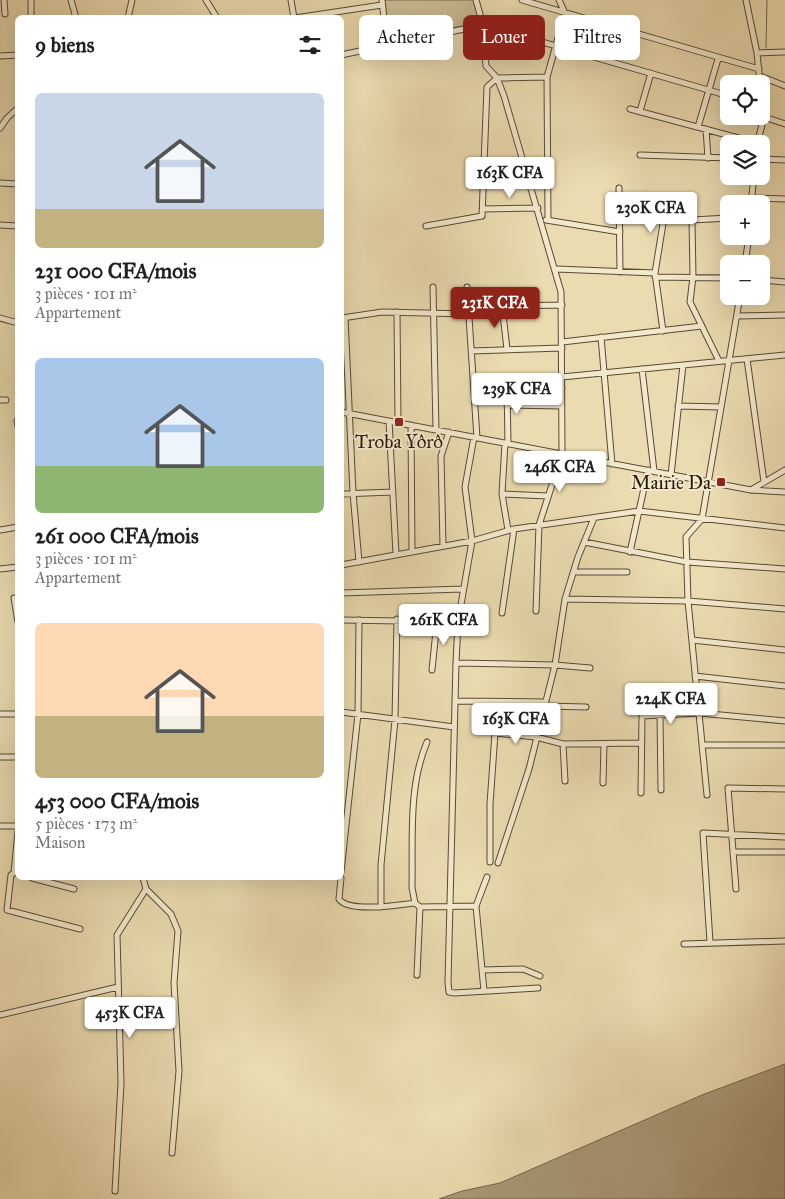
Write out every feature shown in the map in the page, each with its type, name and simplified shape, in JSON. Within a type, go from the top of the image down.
[{"type":"street","points":[[4,0],[5,14]]},
{"type":"street","points":[[31,0],[31,14]]},
{"type":"street","points":[[71,0],[75,15]]},
{"type":"street","points":[[129,15],[132,0]]},
{"type":"street","points":[[206,0],[215,15]]},
{"type":"street","points":[[291,0],[294,15]]},
{"type":"street","points":[[476,0],[480,15]]},
{"type":"street","points":[[522,0],[718,59],[759,69]]},
{"type":"street","points":[[559,0],[565,13]]},
{"type":"street","points":[[746,0],[760,75]]},
{"type":"street","points":[[312,15],[382,3]]},
{"type":"street","points":[[548,220],[547,77],[555,49]]},
{"type":"street","points":[[344,54],[359,52]]},
{"type":"street","points":[[757,52],[785,52]]},
{"type":"street","points":[[0,56],[15,55]]},
{"type":"street","points":[[698,127],[718,59]]},
{"type":"street","points":[[485,60],[486,66],[497,78],[504,96],[557,269],[562,292],[562,454],[539,525],[536,611]]},
{"type":"street","points":[[604,60],[720,93]]},
{"type":"street","points":[[640,111],[651,74]]},
{"type":"street","points":[[426,226],[482,216],[487,87],[497,78],[547,77]]},
{"type":"street","points":[[770,80],[785,86]]},
{"type":"street","points":[[630,109],[726,135]]},
{"type":"street","points":[[0,128],[15,111]]},
{"type":"street","points":[[770,119],[785,124]]},
{"type":"street","points":[[706,129],[708,158]]},
{"type":"street","points":[[640,155],[720,158]]},
{"type":"street","points":[[770,160],[785,160]]},
{"type":"street","points":[[0,183],[15,184]]},
{"type":"street","points":[[619,188],[620,272]]},
{"type":"street","points":[[664,331],[655,275],[667,199]]},
{"type":"street","points":[[770,200],[785,199]]},
{"type":"street","points":[[482,209],[538,208]]},
{"type":"street","points":[[664,218],[692,220],[720,218]]},
{"type":"street","points":[[541,219],[620,232]]},
{"type":"street","points":[[692,220],[690,302],[719,361]]},
{"type":"street","points":[[0,225],[15,226]]},
{"type":"street","points":[[557,269],[720,278]]},
{"type":"street","points":[[770,281],[785,282]]},
{"type":"street","points":[[434,287],[436,430]]},
{"type":"street","points":[[467,287],[476,438],[465,488],[472,541],[462,589],[458,622],[448,983],[450,992],[459,994],[538,988]]},
{"type":"street","points":[[507,350],[502,306],[562,305]]},
{"type":"street","points":[[707,795],[688,601],[686,537],[702,519],[739,305]]},
{"type":"street","points":[[344,318],[382,312],[469,314]]},
{"type":"street","points":[[396,312],[398,423]]},
{"type":"street","points":[[737,316],[785,315]]},
{"type":"street","points":[[0,318],[15,322]]},
{"type":"street","points":[[471,350],[507,350],[562,345],[601,338],[702,326]]},
{"type":"street","points":[[344,332],[353,493],[359,562]]},
{"type":"street","points":[[601,338],[612,464]]},
{"type":"street","points":[[562,377],[785,355]]},
{"type":"street","points":[[747,359],[764,482]]},
{"type":"street","points":[[671,475],[683,365]]},
{"type":"street","points":[[630,552],[639,511],[651,471],[642,369]]},
{"type":"street","points":[[474,386],[562,388]]},
{"type":"street","points":[[502,613],[511,529],[502,494],[507,443],[507,387]]},
{"type":"street","points":[[0,400],[6,400]]},
{"type":"street","points":[[507,404],[562,406]]},
{"type":"street","points":[[678,406],[721,407]]},
{"type":"street","points":[[344,413],[752,490],[785,492]]},
{"type":"street","points":[[389,421],[396,554]]},
{"type":"street","points":[[411,425],[412,552]]},
{"type":"street","points":[[443,546],[441,456],[449,432]]},
{"type":"street","points":[[752,490],[785,470]]},
{"type":"street","points":[[344,494],[393,492]]},
{"type":"street","points":[[502,494],[548,496]]},
{"type":"street","points":[[344,564],[472,541],[511,529],[639,511],[785,528]]},
{"type":"street","points":[[498,863],[524,786],[555,665],[565,599],[594,518]]},
{"type":"street","points":[[0,530],[15,528]]},
{"type":"street","points":[[584,542],[687,562],[785,569]]},
{"type":"street","points":[[0,569],[15,567]]},
{"type":"street","points":[[574,572],[627,572]]},
{"type":"street","points":[[344,593],[462,589]]},
{"type":"street","points":[[14,598],[15,604]]},
{"type":"street","points":[[565,599],[688,601],[785,609]]},
{"type":"street","points":[[344,620],[397,619],[458,622]]},
{"type":"street","points":[[380,907],[381,865],[395,720],[397,619]]},
{"type":"street","points":[[344,844],[358,714],[359,620]]},
{"type":"street","points":[[432,670],[437,621]]},
{"type":"street","points":[[692,640],[785,650]]},
{"type":"street","points":[[456,663],[555,665],[590,668]]},
{"type":"street","points":[[695,676],[785,686]]},
{"type":"street","points":[[455,701],[586,707]]},
{"type":"street","points":[[344,712],[454,727]]},
{"type":"street","points":[[641,793],[642,716],[699,713],[785,721]]},
{"type":"street","points":[[0,714],[15,714]]},
{"type":"street","points":[[660,715],[662,790]]},
{"type":"street","points":[[490,862],[494,733],[536,737],[563,744],[642,743]]},
{"type":"street","points":[[417,975],[417,905],[412,888],[414,788],[420,758],[427,742]]},
{"type":"street","points":[[563,744],[565,781]]},
{"type":"street","points":[[603,783],[604,744]]},
{"type":"street","points":[[702,745],[785,744]]},
{"type":"street","points":[[0,757],[15,757]]},
{"type":"street","points":[[736,889],[728,788],[785,789]]},
{"type":"street","points":[[0,826],[15,826]]},
{"type":"street","points":[[710,942],[703,833],[785,837]]},
{"type":"street","points":[[733,852],[785,852]]},
{"type":"street","points":[[15,873],[11,875],[7,910],[80,930]]},
{"type":"street","points":[[484,992],[476,906],[487,877]]},
{"type":"street","points":[[40,880],[74,889]]},
{"type":"street","points":[[144,880],[146,889],[171,914],[178,930],[174,983],[180,1071],[172,1153]]},
{"type":"street","points":[[341,880],[340,902],[380,907],[417,905],[476,906]]},
{"type":"street","points":[[115,1191],[121,1083],[117,935],[146,889]]},
{"type":"street","points":[[684,944],[785,941]]},
{"type":"street","points":[[482,970],[523,969],[540,976]]},
{"type":"street","points":[[0,1015],[118,987]]},
{"type":"shaded area","points":[[384,0],[473,0],[478,15],[463,15],[463,26],[453,28],[453,15],[386,15]]},
{"type":"shaded area","points":[[785,1064],[785,1199],[439,1199],[462,1191],[500,1183],[702,1095]]},
{"type":"waterway","points":[[766,48],[767,0]]},
{"type":"place","name":"Troba Yôrô","points":[[399,422]]},
{"type":"place","name":"Mairie Da","points":[[721,482]]}]
